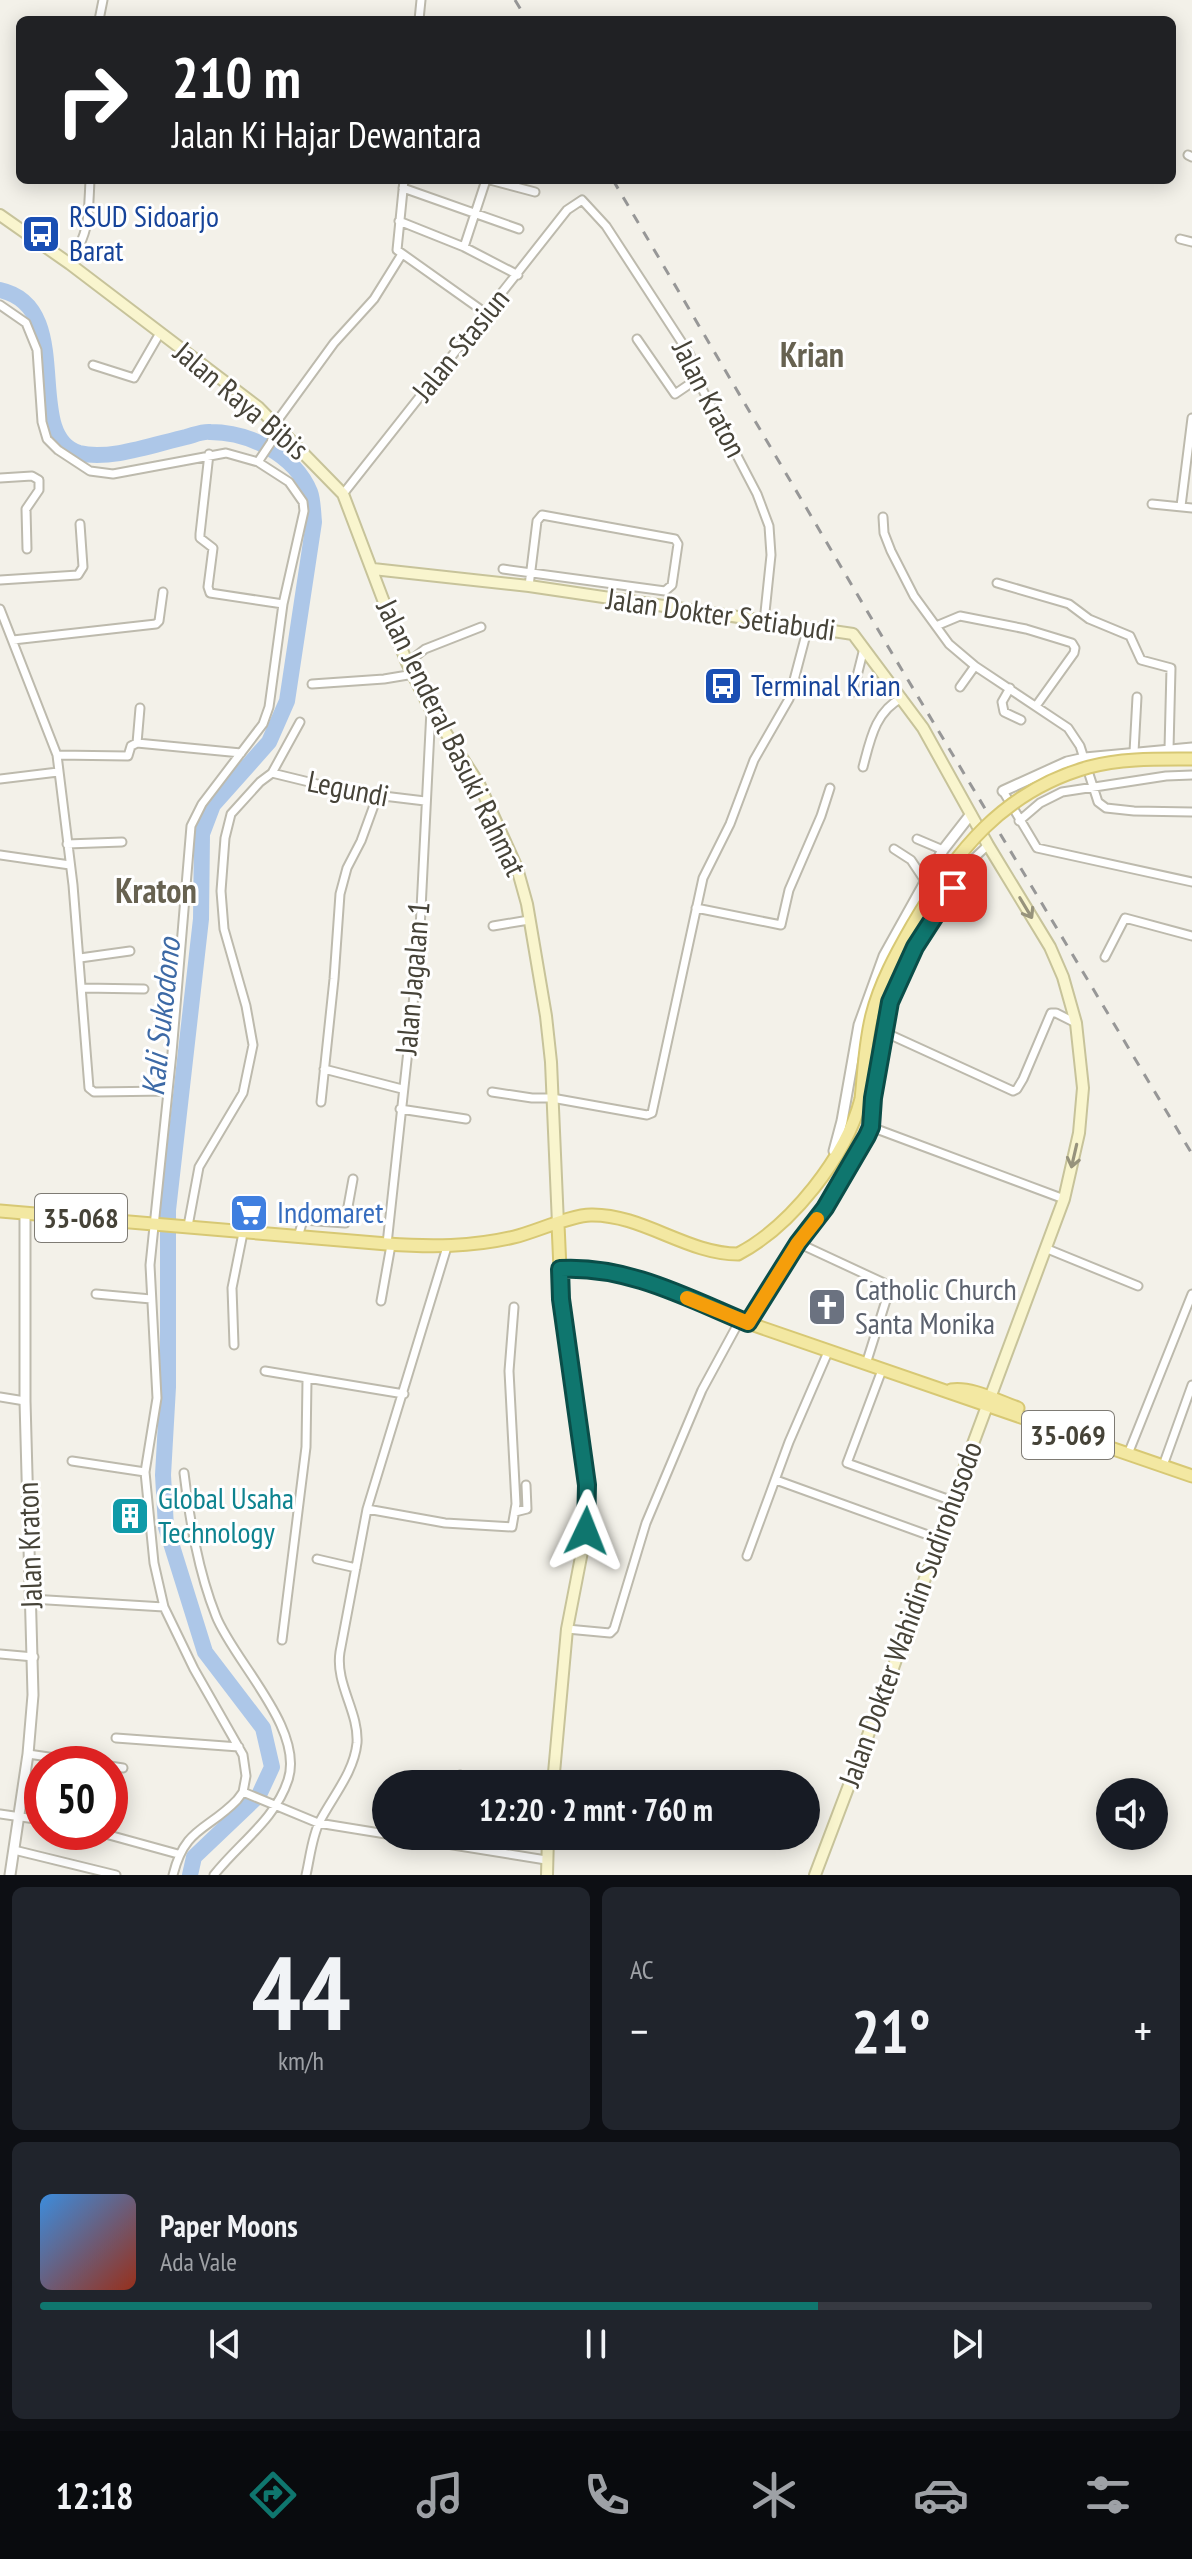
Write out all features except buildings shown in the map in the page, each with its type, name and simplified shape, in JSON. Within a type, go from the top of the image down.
[{"type":"main road","name":"Jalan Raya Bibis","points":[[0,215],[70,264],[258,407],[343,494],[373,569]]},
{"type":"main road","name":"Jalan Jenderal Basuki Rahmat","points":[[373,569],[407,663],[431,710],[479,784],[517,868],[546,1016],[558,1224]]},
{"type":"main road","name":"Jalan Dokter Setiabudi","points":[[373,569],[529,586],[853,634],[902,698],[923,728],[1050,947],[1063,977],[1076,1023],[1083,1088],[1079,1133],[1064,1199],[988,1402]]},
{"type":"main road","points":[[554,1770],[567,1629],[586,1531],[587,1485],[561,1299],[558,1224],[587,1215],[604,1216],[704,1248],[738,1254],[763,1238],[812,1188],[847,1140],[861,1099],[872,1014],[888,971],[933,889],[978,831],[1029,793],[1063,775],[1091,766],[1192,759]]},
{"type":"main road","name":"35-068","points":[[0,1211],[389,1245],[447,1247],[492,1242],[558,1224]]},
{"type":"main road","name":"35-069","points":[[560,1269],[624,1274],[828,1352],[946,1390],[960,1389],[1192,1476]]},
{"type":"main road","name":"35-069","points":[[988,1402],[1192,1469]]},
{"type":"main road","name":"Jalan Dokter Wahidin Sudirohusodo","points":[[815,1875],[988,1402]]},
{"type":"main road","points":[[547,1850],[547,1875]]},
{"type":"street","points":[[70,264],[88,227],[90,184]]},
{"type":"street","points":[[487,314],[397,249],[403,184],[519,229]]},
{"type":"street","points":[[464,247],[486,184]]},
{"type":"street","points":[[504,184],[535,192]]},
{"type":"street","name":"Jalan Stasiun","points":[[343,494],[567,210],[582,200]]},
{"type":"street","name":"Jalan Kraton","points":[[582,200],[606,226],[690,355],[697,379],[757,494],[772,538],[764,622]]},
{"type":"street","points":[[399,221],[464,247],[518,275]]},
{"type":"street","points":[[1180,239],[1192,242]]},
{"type":"street","points":[[260,460],[278,426],[334,343],[374,299],[402,254]]},
{"type":"street","points":[[0,305],[26,323],[37,350],[42,422],[47,439],[83,468],[113,474],[226,453],[260,460],[289,482],[303,502],[304,511],[283,604],[269,707],[263,724],[202,804],[191,826],[159,1224],[150,1265],[157,1398],[145,1472],[154,1563],[164,1607],[194,1669],[239,1747],[246,1764],[246,1793],[187,1841],[178,1854],[173,1875]]},
{"type":"street","points":[[93,365],[134,378],[160,333]]},
{"type":"street","points":[[637,339],[675,394],[697,379]]},
{"type":"street","points":[[1181,506],[1192,418]]},
{"type":"street","points":[[209,454],[200,534],[200,538],[213,548],[208,587],[215,595],[283,604]]},
{"type":"street","points":[[0,478],[32,476],[39,480],[39,490],[26,509],[27,549]]},
{"type":"street","points":[[1152,504],[1192,508]]},
{"type":"street","points":[[503,569],[531,573],[665,591],[672,585],[678,544],[675,539],[542,515],[537,521],[531,573],[529,586]]},
{"type":"street","points":[[883,517],[884,533],[891,551],[914,596],[949,644],[975,666],[1068,728],[1080,746],[1098,802],[1106,808],[1134,811],[1192,812]]},
{"type":"street","points":[[0,580],[81,573],[80,524]]},
{"type":"street","points":[[997,583],[1069,604],[1092,621],[1130,636],[1141,660],[1171,668],[1169,749]]},
{"type":"street","points":[[13,640],[156,624],[163,592]]},
{"type":"street","points":[[0,609],[57,755],[83,988],[90,1091],[168,1091]]},
{"type":"street","points":[[936,626],[960,616],[1026,629],[1072,643],[1074,653],[1036,706]]},
{"type":"street","points":[[407,663],[425,649],[481,627]]},
{"type":"street","points":[[492,1092],[651,1114],[703,878],[730,824],[754,760],[789,699],[808,627]]},
{"type":"street","points":[[853,692],[864,647]]},
{"type":"street","points":[[960,687],[975,666]]},
{"type":"street","points":[[312,684],[414,674]]},
{"type":"street","points":[[1010,688],[1002,702],[1004,712],[1021,720]]},
{"type":"street","points":[[1134,752],[1137,697]]},
{"type":"street","points":[[863,767],[874,727],[889,704],[902,698]]},
{"type":"street","points":[[137,743],[140,708]]},
{"type":"street","name":"Jalan Jagalan 1","points":[[381,1301],[419,949],[431,710]]},
{"type":"street","points":[[186,1226],[199,1167],[243,1093],[253,1045],[246,1006],[224,929],[221,891],[225,838],[231,814],[272,773],[300,722]]},
{"type":"street","points":[[57,755],[128,756],[131,746],[137,743],[241,753]]},
{"type":"street","points":[[1192,748],[1134,752],[1067,762],[1003,791],[1037,848],[1192,882]]},
{"type":"street","points":[[0,779],[58,772]]},
{"type":"street","name":"Legundi","points":[[272,773],[377,797],[425,801]]},
{"type":"street","points":[[1018,819],[1053,795],[1166,776],[1192,775]]},
{"type":"street","points":[[696,908],[781,925],[789,890],[830,788]]},
{"type":"street","points":[[321,1102],[340,894],[347,868],[377,797]]},
{"type":"street","points":[[812,1188],[833,1155],[838,1139],[859,1025],[884,956],[943,850],[974,819]]},
{"type":"street","points":[[917,839],[943,850]]},
{"type":"street","points":[[67,844],[122,842]]},
{"type":"street","points":[[567,1629],[613,1631],[646,1523],[702,1390],[744,1321],[825,1208],[871,1127],[884,1032],[900,963],[987,843]]},
{"type":"street","points":[[894,849],[911,860],[925,881]]},
{"type":"street","points":[[0,855],[70,865]]},
{"type":"street","points":[[1105,957],[1125,918],[1192,936]]},
{"type":"street","points":[[493,926],[529,920]]},
{"type":"street","points":[[80,958],[130,951]]},
{"type":"street","points":[[884,956],[900,963]]},
{"type":"street","points":[[83,988],[144,989]]},
{"type":"street","points":[[884,1032],[1013,1091],[1023,1079],[1051,1013],[1076,1023]]},
{"type":"street","points":[[324,1069],[402,1089]]},
{"type":"street","points":[[400,1109],[466,1119]]},
{"type":"street","points":[[871,1127],[1064,1199]]},
{"type":"street","points":[[298,1237],[303,1220],[345,1223],[353,1179]]},
{"type":"street","name":"Jalan Kraton","points":[[25,1213],[25,1401],[34,1657],[28,1746]]},
{"type":"street","points":[[234,1345],[232,1288],[243,1233]]},
{"type":"street","points":[[798,1243],[886,1286],[888,1294],[866,1364]]},
{"type":"street","points":[[306,1875],[318,1823],[352,1763],[357,1739],[338,1669],[367,1509],[447,1247]]},
{"type":"street","points":[[1045,1248],[1138,1286]]},
{"type":"street","points":[[96,1294],[151,1299]]},
{"type":"street","points":[[1130,1449],[1192,1294]]},
{"type":"street","points":[[367,1509],[445,1523],[510,1528],[519,1511],[509,1371],[514,1307]]},
{"type":"street","points":[[747,1556],[789,1442],[828,1352]]},
{"type":"street","points":[[882,1370],[848,1464],[953,1501]]},
{"type":"street","points":[[265,1371],[404,1394]]},
{"type":"street","points":[[282,1640],[306,1447],[307,1380]]},
{"type":"street","points":[[1165,1460],[1192,1385]]},
{"type":"street","points":[[0,1397],[25,1401]]},
{"type":"street","points":[[72,1461],[145,1472]]},
{"type":"street","points":[[184,1473],[203,1576],[216,1617],[228,1643],[250,1670],[277,1718],[291,1762],[288,1779],[273,1806],[214,1875]]},
{"type":"street","points":[[776,1480],[939,1539]]},
{"type":"street","points":[[519,1511],[527,1509],[526,1485]]},
{"type":"street","points":[[317,1559],[356,1568]]},
{"type":"street","points":[[31,1599],[164,1607]]},
{"type":"street","points":[[0,1654],[34,1657]]},
{"type":"street","points":[[116,1738],[239,1747]]},
{"type":"street","name":"Jalan Kraton","points":[[10,1875],[24,1779]]},
{"type":"street","points":[[246,1793],[318,1823],[372,1832]]},
{"type":"street","points":[[0,1814],[24,1818]]},
{"type":"street","points":[[128,1840],[178,1854]]},
{"type":"street","points":[[14,1850],[116,1875]]},
{"type":"street","points":[[497,1850],[546,1860]]},
{"type":"waterway","name":"Kali Sukodono","points":[[0,290],[23,301],[37,320],[44,345],[53,423],[62,442],[79,453],[104,455],[204,432],[240,436],[282,456],[303,479],[312,502],[314,522],[287,701],[269,742],[213,805],[202,834],[201,919],[168,1210],[168,1387],[163,1475],[166,1527],[205,1652],[263,1728],[272,1767],[259,1795],[194,1857],[190,1875]]},
{"type":"railway","points":[[515,0],[525,16]]},
{"type":"railway","points":[[615,184],[1192,1154]]},
{"type":"slow traffic","points":[[687,1298],[748,1323],[798,1243],[817,1219]]},
{"type":"place","name":"RSUD Sidoarjo Barat","points":[[41,234]]},
{"type":"place","name":"Terminal Krian","points":[[723,686]]},
{"type":"place","name":"Indomaret","points":[[249,1213]]},
{"type":"place","name":"Catholic Church Santa Monika","points":[[827,1307]]},
{"type":"place","name":"Global Usaha Technology","points":[[130,1516]]},
{"type":"district","name":"Krian","points":[[812,355]]},
{"type":"district","name":"Kraton","points":[[156,891]]},
{"type":"route","points":[[586,1531],[587,1485],[561,1299],[560,1269],[613,1271],[635,1277],[748,1323],[798,1243],[825,1208],[867,1136],[871,1127],[890,1002],[904,966],[925,928],[953,888]]}]
